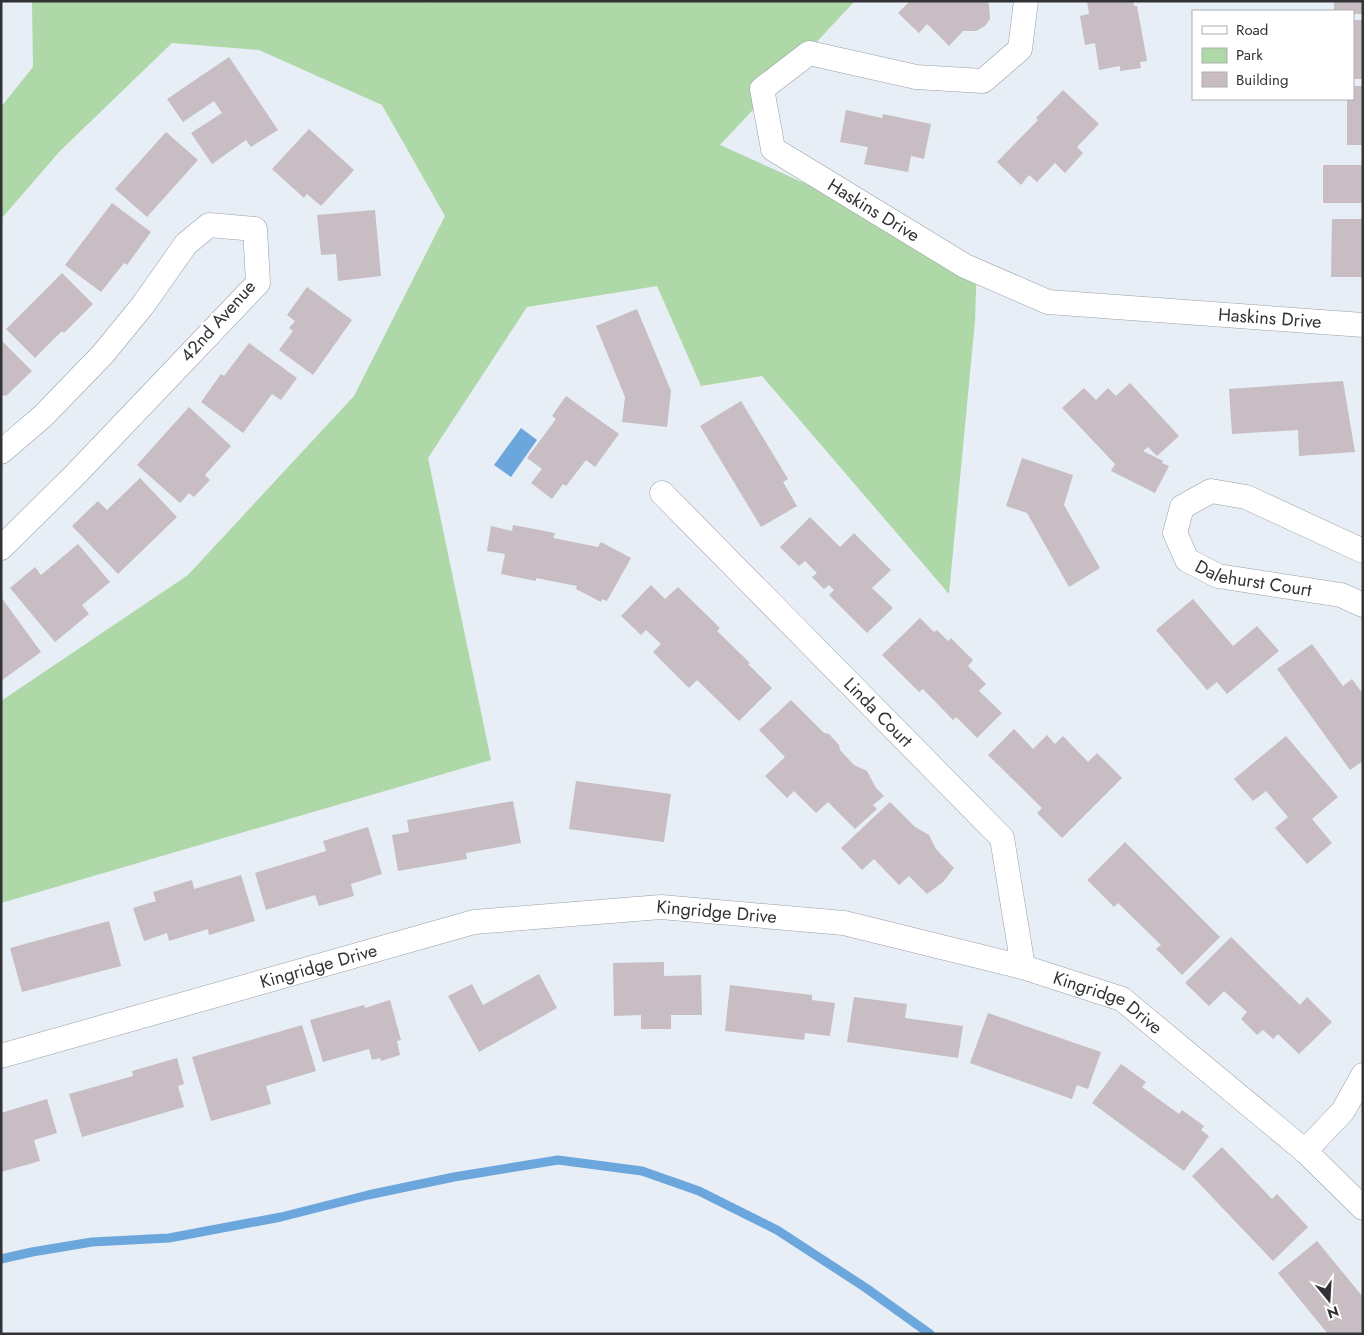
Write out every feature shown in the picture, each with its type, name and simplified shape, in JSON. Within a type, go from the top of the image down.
[{"type":"street","name":"Haskins Drive","points":[[1026,1],[1020,49],[983,81],[916,77],[809,53],[762,89],[773,149],[965,266],[1048,302],[1363,326]]},
{"type":"street","name":"42nd Avenue","points":[[1,452],[43,416],[103,354],[143,305],[186,244],[209,225],[255,229],[258,283],[74,476],[1,548]]},
{"type":"street","name":"Linda Court","points":[[662,492],[1002,838],[1023,966]]},
{"type":"street","name":"Dalehurst Court","points":[[1363,551],[1246,497],[1211,492],[1182,507],[1175,533],[1187,560],[1218,576],[1340,595],[1363,605]]},
{"type":"street","name":"Kingridge Drive","points":[[1,1056],[474,922],[662,907],[844,923],[1023,966],[1122,999],[1305,1151],[1363,1208]]},
{"type":"street","points":[[1305,1151],[1343,1111],[1363,1075]]},
{"type":"green space","points":[[32,1],[429,1],[432,3],[434,1],[853,1],[720,145],[977,261],[975,321],[949,594],[762,376],[701,386],[657,286],[527,307],[428,458],[491,760],[1,903],[1,701],[188,575],[354,396],[445,216],[382,105],[259,50],[172,43],[60,151],[1,219],[1,107],[33,67]]},
{"type":"water","points":[[521,428],[537,440],[511,477],[494,465]]},
{"type":"building","points":[[910,1],[986,1],[989,4],[990,19],[985,26],[976,31],[963,31],[949,46],[927,24],[919,33],[898,13]]},
{"type":"building","points":[[1087,1],[1133,1],[1134,6],[1137,6],[1147,61],[1140,62],[1141,68],[1120,71],[1120,66],[1099,70],[1095,43],[1085,45],[1080,16],[1089,14]]},
{"type":"building","points":[[1334,1],[1363,1],[1363,14],[1354,14],[1354,10],[1334,10]]},
{"type":"building","points":[[1354,20],[1363,20],[1363,79],[1354,79]]},
{"type":"building","points":[[229,57],[278,130],[251,147],[246,140],[212,164],[191,133],[222,113],[214,101],[183,122],[167,99]]},
{"type":"building","points":[[1354,86],[1363,86],[1363,145],[1347,145],[1347,100],[1354,100]]},
{"type":"building","points":[[1063,90],[1099,124],[1077,147],[1083,153],[1065,173],[1055,163],[1037,182],[1029,175],[1021,185],[997,162],[1038,120],[1036,118]]},
{"type":"building","points":[[846,110],[882,118],[883,114],[931,124],[924,159],[911,156],[908,172],[864,164],[868,147],[840,142]]},
{"type":"building","points":[[309,129],[354,170],[321,206],[307,194],[304,198],[272,169]]},
{"type":"building","points":[[166,132],[198,160],[147,217],[115,189]]},
{"type":"building","points":[[1323,165],[1363,165],[1363,203],[1323,203]]},
{"type":"building","points":[[112,203],[151,232],[127,265],[124,263],[101,292],[65,265]]},
{"type":"building","points":[[375,210],[381,276],[338,281],[336,254],[321,255],[317,215]]},
{"type":"building","points":[[1332,219],[1363,219],[1363,277],[1331,277]]},
{"type":"building","points":[[62,273],[93,304],[35,358],[6,329]]},
{"type":"building","points":[[307,287],[352,320],[313,375],[279,350],[293,331],[289,328],[295,321],[287,315]]},
{"type":"building","points":[[637,309],[671,391],[667,427],[622,422],[625,397],[596,326]]},
{"type":"building","points":[[1,340],[32,371],[6,396],[1,397]]},
{"type":"building","points":[[249,343],[297,378],[281,400],[272,394],[243,433],[201,402],[221,374],[224,376]]},
{"type":"building","points":[[1343,381],[1355,452],[1299,456],[1298,430],[1232,434],[1229,389]]},
{"type":"building","points":[[1130,383],[1179,436],[1157,456],[1148,447],[1143,451],[1169,466],[1155,493],[1111,471],[1115,464],[1062,408],[1084,388],[1096,400],[1108,388],[1116,396]]},
{"type":"building","points":[[566,396],[619,434],[595,467],[586,460],[566,486],[563,484],[552,499],[531,483],[542,469],[527,458],[556,419],[552,416]]},
{"type":"building","points":[[741,401],[788,479],[783,482],[797,506],[761,527],[700,426]]},
{"type":"building","points":[[189,407],[231,446],[205,475],[210,480],[194,497],[189,493],[180,503],[137,465]]},
{"type":"building","points":[[1022,458],[1073,475],[1064,505],[1100,568],[1069,587],[1027,513],[1006,506]]},
{"type":"building","points":[[140,478],[177,517],[118,574],[72,526],[98,501],[107,510]]},
{"type":"building","points":[[810,517],[840,547],[854,533],[891,570],[872,588],[893,608],[867,633],[829,595],[834,590],[829,585],[824,589],[812,577],[817,573],[805,561],[799,566],[780,547]]},
{"type":"building","points":[[513,525],[555,533],[553,538],[598,547],[601,542],[631,558],[607,601],[602,599],[601,602],[576,589],[577,586],[536,578],[536,581],[501,574],[505,554],[487,551],[491,526],[512,531]]},
{"type":"building","points":[[78,544],[110,582],[82,605],[89,614],[55,642],[10,588],[35,567],[41,575]]},
{"type":"building","points":[[651,585],[665,599],[678,587],[720,628],[717,631],[750,663],[748,664],[772,688],[739,721],[697,680],[689,688],[653,652],[661,644],[646,630],[641,635],[621,616]]},
{"type":"building","points":[[1,597],[41,652],[1,681]]},
{"type":"building","points":[[1193,599],[1233,646],[1257,626],[1279,651],[1227,694],[1217,682],[1207,690],[1156,630]]},
{"type":"building","points":[[920,618],[934,632],[937,630],[948,641],[951,638],[973,660],[968,666],[986,684],[979,691],[1002,713],[977,738],[956,717],[953,720],[923,689],[919,692],[882,655]]},
{"type":"building","points":[[1312,644],[1343,686],[1352,679],[1363,694],[1363,761],[1350,770],[1277,669]]},
{"type":"building","points":[[791,700],[824,733],[829,734],[854,765],[867,771],[876,788],[884,796],[873,805],[877,809],[855,829],[828,802],[816,813],[794,791],[787,798],[765,776],[785,757],[759,730]]},
{"type":"building","points":[[1014,729],[1033,749],[1047,735],[1055,744],[1063,736],[1088,762],[1097,753],[1122,778],[1062,838],[1037,813],[1042,808],[988,755]]},
{"type":"building","points":[[1286,736],[1338,797],[1312,819],[1332,843],[1307,864],[1275,828],[1288,817],[1266,791],[1253,801],[1234,779]]},
{"type":"building","points":[[576,781],[671,794],[664,842],[569,829]]},
{"type":"building","points":[[513,801],[521,843],[466,853],[467,859],[398,871],[392,835],[409,832],[407,820]]},
{"type":"building","points":[[890,802],[915,827],[929,835],[936,849],[954,868],[943,882],[927,894],[909,876],[899,885],[874,859],[862,870],[841,848]]},
{"type":"building","points":[[368,827],[382,874],[351,884],[354,896],[319,906],[315,895],[266,910],[255,873],[326,851],[323,841]]},
{"type":"building","points":[[1125,842],[1220,937],[1182,975],[1156,949],[1161,945],[1118,903],[1114,907],[1087,880]]},
{"type":"building","points":[[241,875],[255,921],[209,935],[208,929],[169,941],[167,933],[144,941],[133,908],[156,901],[153,892],[192,880],[194,889]]},
{"type":"building","points":[[109,921],[121,966],[22,992],[10,948]]},
{"type":"building","points":[[1231,937],[1300,1005],[1307,997],[1332,1022],[1299,1054],[1278,1034],[1273,1039],[1263,1030],[1257,1035],[1241,1019],[1247,1012],[1224,991],[1209,1006],[1185,983]]},
{"type":"building","points":[[664,962],[664,976],[701,975],[702,1015],[671,1015],[671,1029],[641,1029],[641,1015],[614,1016],[613,963]]},
{"type":"building","points":[[539,974],[557,1008],[479,1052],[448,996],[472,984],[483,1005]]},
{"type":"building","points":[[730,985],[812,995],[812,1000],[835,1003],[830,1036],[805,1033],[804,1040],[725,1031]]},
{"type":"building","points":[[854,997],[907,1004],[905,1018],[963,1026],[958,1058],[847,1042]]},
{"type":"building","points":[[390,1000],[401,1040],[397,1041],[400,1055],[381,1061],[380,1058],[372,1060],[369,1049],[323,1062],[310,1020],[364,1005],[365,1008]]},
{"type":"building","points":[[988,1013],[1101,1052],[1088,1089],[1077,1085],[1072,1099],[970,1063]]},
{"type":"building","points":[[302,1025],[316,1071],[266,1086],[271,1104],[211,1121],[192,1057]]},
{"type":"building","points":[[177,1058],[184,1084],[178,1086],[184,1107],[82,1137],[69,1094],[133,1076],[132,1071]]},
{"type":"building","points":[[1121,1064],[1146,1082],[1142,1087],[1179,1114],[1182,1110],[1204,1126],[1201,1130],[1209,1136],[1184,1171],[1092,1103]]},
{"type":"building","points":[[47,1099],[57,1133],[34,1140],[40,1161],[1,1172],[1,1113]]},
{"type":"building","points":[[1222,1147],[1272,1199],[1277,1194],[1308,1227],[1273,1261],[1192,1176]]},
{"type":"building","points":[[1317,1241],[1363,1297],[1363,1331],[1359,1334],[1328,1334],[1278,1273]]},
{"type":"waterway","points":[[1,1259],[92,1242],[169,1238],[281,1217],[368,1195],[454,1177],[558,1160],[642,1171],[699,1191],[777,1230],[866,1288],[930,1334]]}]
